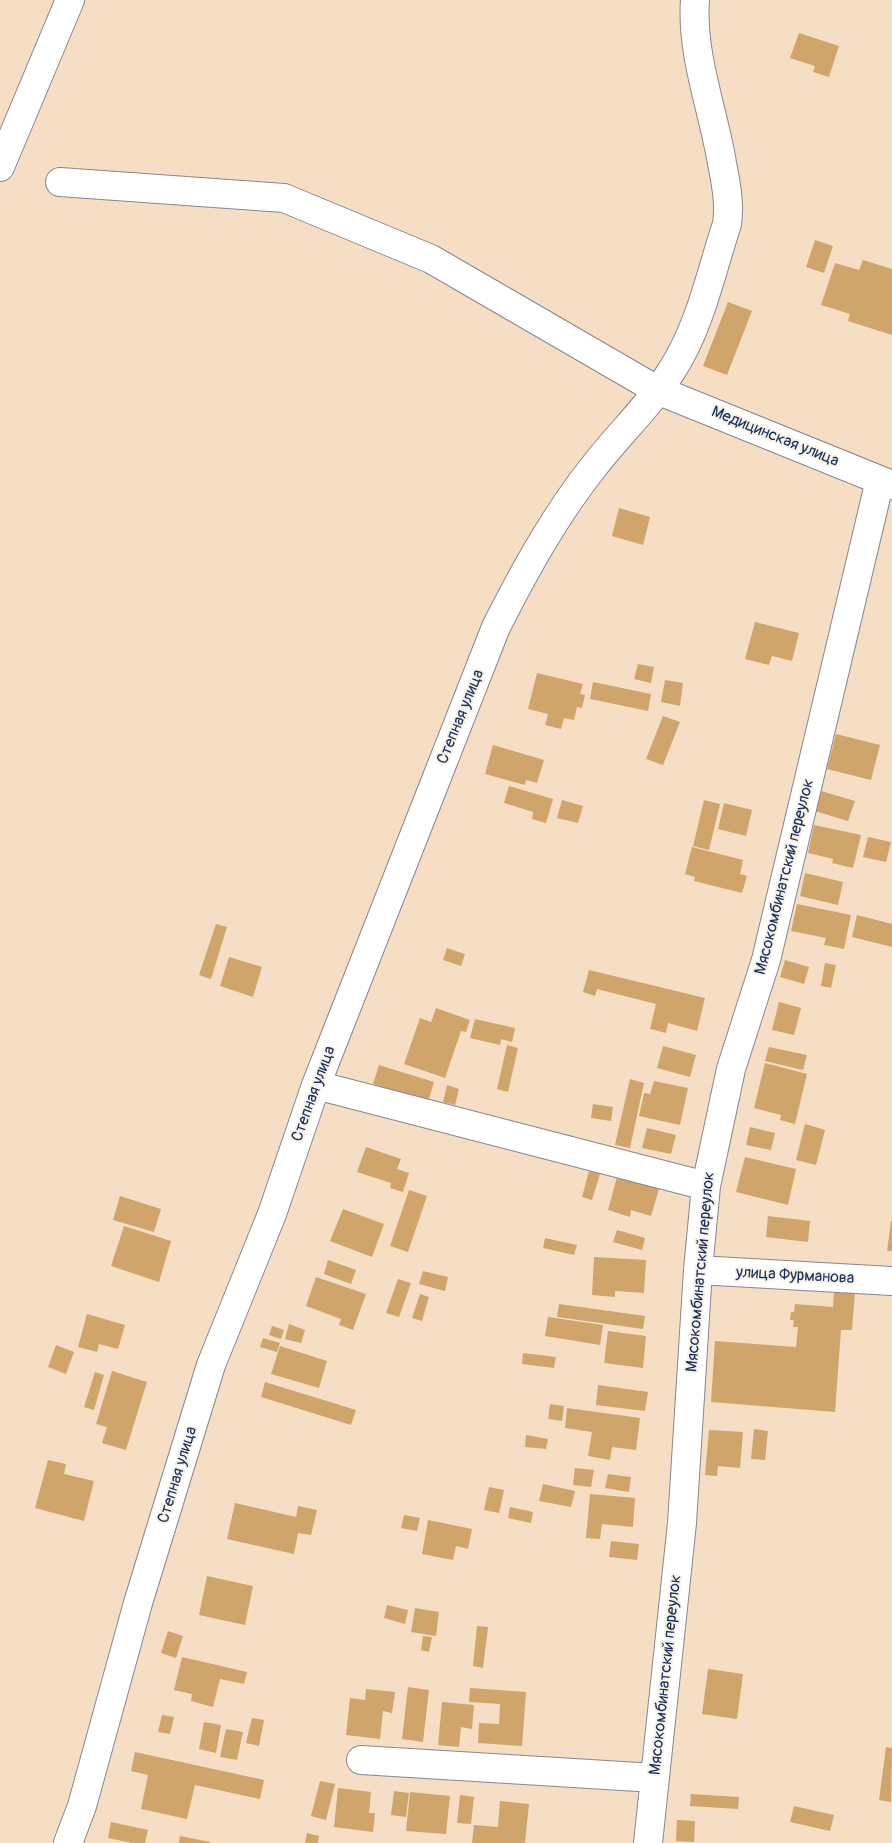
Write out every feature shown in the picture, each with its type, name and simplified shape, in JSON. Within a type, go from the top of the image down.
[{"type":"street","points":[[0,167],[70,0]]},
{"type":"street","name":"Степная улица","points":[[68,1843],[82,1806],[138,1603],[211,1365],[272,1214],[316,1085],[496,627],[522,576],[559,514],[595,465],[672,371],[684,350],[727,224],[729,208],[716,127],[696,47],[693,20],[695,0]]},
{"type":"street","name":"Медицинская улица","points":[[60,182],[284,198],[431,259],[657,390],[886,482]]},
{"type":"street","name":"Мясокомбинатский переулок","points":[[648,1843],[682,1523],[698,1270],[706,1186],[731,1069],[766,960],[886,482]]},
{"type":"street","points":[[316,1085],[706,1186]]},
{"type":"street","name":"улица Фурманова","points":[[698,1270],[892,1281]]},
{"type":"street","points":[[361,1760],[655,1778]]},
{"type":"building","points":[[799,33],[839,46],[829,77],[813,72],[815,66],[790,58]]},
{"type":"building","points":[[815,240],[833,246],[824,273],[806,267]]},
{"type":"building","points":[[863,260],[892,269],[892,335],[848,321],[850,314],[821,305],[835,263],[859,270]]},
{"type":"building","points":[[728,302],[752,311],[727,375],[703,366]]},
{"type":"building","points":[[619,508],[650,517],[643,545],[612,536]]},
{"type":"building","points":[[755,622],[799,633],[792,661],[772,656],[769,665],[745,659]]},
{"type":"building","points":[[638,664],[654,667],[651,683],[634,679]]},
{"type":"building","points":[[537,673],[583,684],[580,694],[585,695],[582,708],[577,707],[574,720],[564,718],[561,729],[545,725],[548,714],[528,709]]},
{"type":"building","points":[[665,680],[683,683],[680,706],[661,702]]},
{"type":"building","points":[[593,682],[651,694],[648,711],[590,699]]},
{"type":"building","points":[[663,716],[680,722],[663,765],[646,759]]},
{"type":"building","points":[[836,734],[880,745],[871,780],[827,769]]},
{"type":"building","points":[[493,745],[544,760],[537,783],[526,780],[525,785],[485,774]]},
{"type":"building","points":[[509,786],[553,799],[546,823],[532,819],[533,812],[504,803]]},
{"type":"building","points":[[821,791],[855,801],[848,821],[815,811]]},
{"type":"building","points":[[562,800],[583,806],[578,823],[557,818]]},
{"type":"building","points":[[704,800],[720,804],[709,850],[693,846]]},
{"type":"building","points":[[724,803],[752,810],[746,836],[718,829]]},
{"type":"building","points":[[814,825],[861,835],[853,868],[832,863],[833,859],[808,853]]},
{"type":"building","points":[[868,837],[891,842],[886,862],[863,857]]},
{"type":"building","points":[[692,847],[743,860],[740,874],[747,876],[742,893],[694,881],[695,877],[685,874]]},
{"type":"building","points":[[805,873],[843,882],[838,905],[800,896]]},
{"type":"building","points":[[797,904],[851,915],[844,949],[824,945],[826,938],[791,931]]},
{"type":"building","points":[[857,915],[892,924],[892,947],[852,937]]},
{"type":"building","points":[[216,924],[227,927],[211,979],[199,975]]},
{"type":"building","points":[[447,948],[465,954],[461,966],[443,960]]},
{"type":"building","points":[[229,957],[262,967],[253,997],[220,986]]},
{"type":"building","points":[[785,960],[809,967],[804,984],[780,977]]},
{"type":"building","points":[[825,963],[836,965],[831,988],[821,986]]},
{"type":"building","points":[[589,970],[705,998],[697,1031],[668,1023],[666,1033],[650,1029],[656,1004],[597,989],[595,996],[583,992]]},
{"type":"building","points":[[779,1002],[801,1008],[794,1035],[772,1030]]},
{"type":"building","points":[[436,1008],[470,1020],[466,1032],[461,1031],[445,1078],[404,1064],[420,1018],[431,1022]]},
{"type":"building","points":[[475,1019],[515,1028],[512,1042],[501,1039],[500,1045],[470,1038]]},
{"type":"building","points":[[507,1045],[518,1048],[508,1092],[497,1089]]},
{"type":"building","points":[[663,1046],[696,1055],[690,1077],[657,1068]]},
{"type":"building","points":[[769,1047],[807,1055],[803,1070],[765,1061]]},
{"type":"building","points":[[765,1063],[807,1074],[795,1124],[780,1120],[781,1115],[754,1108]]},
{"type":"building","points":[[379,1065],[434,1082],[428,1102],[373,1084]]},
{"type":"building","points":[[630,1079],[644,1083],[630,1148],[615,1145]]},
{"type":"building","points":[[654,1081],[688,1088],[680,1125],[639,1116],[644,1093],[650,1094]]},
{"type":"building","points":[[447,1085],[459,1089],[455,1105],[443,1102]]},
{"type":"building","points":[[593,1104],[613,1107],[611,1121],[591,1118]]},
{"type":"building","points":[[805,1124],[825,1130],[816,1165],[796,1160]]},
{"type":"building","points":[[750,1127],[775,1133],[771,1150],[746,1145]]},
{"type":"building","points":[[647,1128],[676,1135],[671,1154],[642,1148]]},
{"type":"building","points":[[366,1147],[401,1159],[397,1169],[409,1173],[403,1192],[390,1188],[391,1183],[357,1172]]},
{"type":"building","points":[[745,1157],[796,1169],[788,1205],[736,1192]]},
{"type":"building","points":[[589,1171],[600,1174],[592,1200],[582,1197]]},
{"type":"building","points":[[617,1177],[659,1189],[651,1216],[631,1210],[630,1217],[608,1210]]},
{"type":"building","points":[[409,1190],[427,1196],[408,1252],[390,1246]]},
{"type":"building","points":[[120,1196],[161,1209],[154,1232],[113,1220]]},
{"type":"building","points":[[343,1209],[384,1224],[372,1257],[330,1241]]},
{"type":"building","points":[[768,1216],[810,1221],[808,1242],[766,1237]]},
{"type":"building","points":[[891,1221],[892,1251],[887,1251]]},
{"type":"building","points":[[124,1226],[171,1241],[159,1282],[111,1266]]},
{"type":"building","points":[[617,1230],[645,1238],[642,1250],[613,1242]]},
{"type":"building","points":[[545,1238],[577,1245],[574,1255],[543,1248]]},
{"type":"building","points":[[594,1257],[646,1260],[644,1293],[615,1291],[615,1297],[592,1295]]},
{"type":"building","points":[[328,1260],[356,1270],[351,1284],[324,1274]]},
{"type":"building","points":[[423,1271],[448,1277],[445,1291],[419,1284]]},
{"type":"building","points":[[316,1277],[366,1294],[353,1330],[339,1325],[341,1319],[306,1306]]},
{"type":"building","points":[[398,1279],[411,1283],[399,1317],[386,1313]]},
{"type":"building","points":[[834,1291],[855,1292],[852,1330],[841,1330],[835,1412],[711,1402],[715,1341],[796,1347],[798,1327],[793,1327],[794,1320],[790,1320],[795,1304],[833,1307]]},
{"type":"building","points":[[420,1294],[429,1297],[422,1321],[412,1318]]},
{"type":"building","points":[[559,1304],[645,1316],[643,1329],[557,1317]]},
{"type":"building","points":[[87,1314],[125,1325],[118,1349],[99,1344],[97,1352],[78,1347]]},
{"type":"building","points":[[548,1317],[603,1325],[600,1345],[545,1336]]},
{"type":"building","points":[[289,1324],[305,1330],[301,1343],[285,1339]]},
{"type":"building","points":[[272,1326],[284,1330],[281,1339],[269,1335]]},
{"type":"building","points":[[608,1331],[646,1336],[643,1368],[604,1363]]},
{"type":"building","points":[[263,1338],[280,1343],[277,1352],[260,1347]]},
{"type":"building","points":[[56,1345],[74,1352],[66,1374],[48,1367]]},
{"type":"building","points":[[280,1346],[327,1361],[319,1388],[271,1374]]},
{"type":"building","points":[[523,1353],[556,1357],[554,1368],[522,1364]]},
{"type":"building","points":[[112,1371],[147,1382],[126,1450],[102,1443],[107,1427],[96,1424]]},
{"type":"building","points":[[95,1372],[104,1375],[94,1410],[84,1407]]},
{"type":"building","points":[[265,1382],[356,1410],[351,1425],[261,1397]]},
{"type":"building","points":[[598,1385],[648,1392],[645,1411],[596,1405]]},
{"type":"building","points":[[550,1404],[564,1406],[562,1421],[548,1419]]},
{"type":"building","points":[[567,1408],[640,1418],[636,1450],[612,1447],[610,1460],[588,1456],[592,1432],[565,1428]]},
{"type":"building","points":[[754,1429],[768,1431],[765,1460],[751,1459]]},
{"type":"building","points":[[709,1430],[743,1432],[740,1468],[718,1466],[717,1476],[705,1475]]},
{"type":"building","points":[[526,1435],[548,1439],[546,1449],[525,1447]]},
{"type":"building","points":[[48,1460],[66,1464],[64,1474],[94,1481],[84,1521],[35,1508]]},
{"type":"building","points":[[575,1468],[594,1470],[591,1487],[573,1485]]},
{"type":"building","points":[[608,1474],[631,1477],[629,1492],[605,1488]]},
{"type":"building","points":[[543,1484],[575,1491],[571,1507],[539,1501]]},
{"type":"building","points":[[489,1487],[504,1490],[499,1513],[484,1510]]},
{"type":"building","points":[[590,1494],[635,1498],[633,1527],[602,1524],[600,1539],[586,1538]]},
{"type":"building","points":[[235,1503],[296,1517],[298,1506],[317,1510],[311,1535],[298,1533],[294,1554],[227,1539]]},
{"type":"building","points":[[510,1507],[533,1512],[531,1523],[508,1518]]},
{"type":"building","points":[[404,1515],[420,1518],[417,1531],[401,1528]]},
{"type":"building","points":[[428,1520],[472,1529],[468,1549],[456,1546],[453,1560],[422,1554]]},
{"type":"building","points":[[611,1541],[639,1544],[637,1560],[609,1557]]},
{"type":"building","points":[[207,1576],[253,1586],[245,1625],[199,1615]]},
{"type":"building","points":[[387,1605],[408,1610],[405,1624],[384,1618]]},
{"type":"building","points":[[415,1608],[439,1612],[436,1636],[411,1632]]},
{"type":"building","points":[[477,1626],[488,1627],[483,1668],[473,1666]]},
{"type":"building","points":[[168,1631],[183,1636],[176,1658],[161,1653]]},
{"type":"building","points":[[423,1636],[432,1637],[429,1652],[421,1650]]},
{"type":"building","points":[[182,1657],[247,1672],[244,1684],[220,1679],[213,1707],[191,1701],[192,1694],[174,1690]]},
{"type":"building","points":[[708,1669],[743,1674],[737,1719],[702,1714]]},
{"type":"building","points":[[408,1687],[429,1690],[423,1742],[402,1739]]},
{"type":"building","points":[[470,1688],[526,1692],[522,1746],[478,1743],[479,1723],[499,1724],[500,1704],[469,1702]]},
{"type":"building","points":[[366,1689],[395,1692],[392,1713],[383,1711],[380,1739],[346,1735],[350,1698],[365,1700]]},
{"type":"building","points":[[442,1702],[474,1705],[472,1729],[461,1727],[459,1747],[438,1745]]},
{"type":"building","points":[[162,1715],[174,1717],[170,1734],[158,1732]]},
{"type":"building","points":[[252,1718],[264,1720],[259,1746],[246,1743]]},
{"type":"building","points":[[204,1722],[221,1725],[216,1753],[199,1749]]},
{"type":"building","points":[[226,1729],[243,1732],[237,1760],[220,1757]]},
{"type":"building","points":[[886,1747],[892,1748],[891,1802],[879,1800]]},
{"type":"building","points":[[135,1752],[264,1780],[260,1799],[195,1785],[187,1819],[141,1809],[148,1775],[131,1771]]},
{"type":"building","points":[[320,1781],[335,1784],[326,1820],[311,1816]]},
{"type":"building","points":[[338,1788],[371,1792],[369,1813],[375,1813],[373,1832],[334,1827]]},
{"type":"building","points":[[394,1791],[409,1793],[406,1817],[391,1815]]},
{"type":"building","points":[[410,1792],[450,1796],[446,1834],[406,1831]]},
{"type":"building","points":[[691,1794],[739,1797],[738,1809],[690,1806]]},
{"type":"building","points":[[460,1795],[474,1797],[471,1824],[457,1823]]},
{"type":"building","points":[[500,1801],[529,1804],[525,1843],[472,1843],[474,1825],[498,1827]]},
{"type":"building","points":[[794,1806],[834,1815],[830,1831],[790,1822]]},
{"type":"building","points":[[677,1820],[695,1821],[694,1842],[676,1841]]},
{"type":"building","points":[[111,1822],[148,1830],[145,1843],[132,1843],[108,1838]]},
{"type":"building","points":[[307,1833],[319,1836],[318,1843],[305,1843]]},
{"type":"building","points":[[180,1836],[210,1842],[210,1843],[179,1843]]}]
